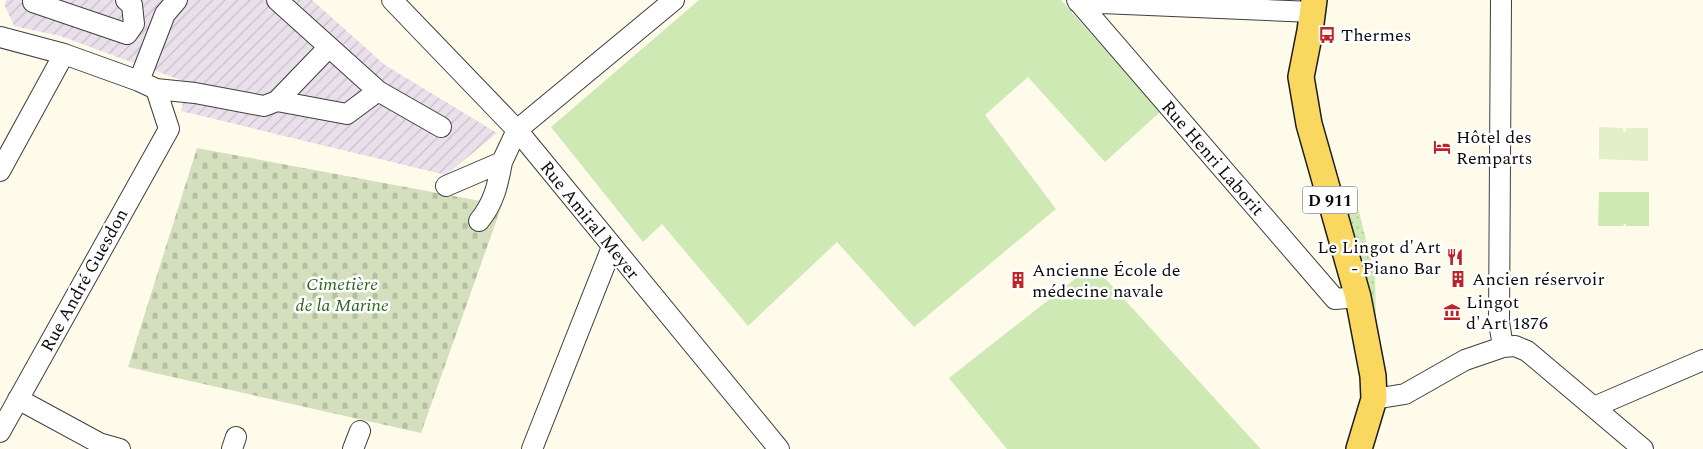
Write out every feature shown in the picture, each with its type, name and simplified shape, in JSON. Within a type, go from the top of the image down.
[{"type":"main road","name":"D 911","points":[[1314,6],[1301,77],[1309,124],[1358,297],[1372,376],[1374,399],[1358,449]]},
{"type":"street","points":[[35,0],[33,2],[127,34],[134,24],[132,5],[126,0]]},
{"type":"street","points":[[148,85],[157,35],[165,14],[177,0]]},
{"type":"street","points":[[277,0],[378,91],[441,127]]},
{"type":"street","name":"Rue Amiral Meyer","points":[[392,0],[517,130],[779,449]]},
{"type":"street","points":[[479,221],[489,209],[499,180],[502,162],[517,130],[674,0]]},
{"type":"street","points":[[1501,0],[1499,322],[1503,347]]},
{"type":"street","points":[[1077,1],[1314,6]]},
{"type":"street","name":"Rue Henri Laborit","points":[[1077,1],[1335,298],[1358,297]]},
{"type":"street","points":[[134,24],[157,35]]},
{"type":"street","points":[[0,37],[64,54],[148,85],[264,106],[277,101],[329,47]]},
{"type":"street","points":[[0,171],[64,54]]},
{"type":"street","name":"Rue André Guesdon","points":[[0,432],[169,129],[148,85]]},
{"type":"street","points":[[277,101],[347,114],[378,91]]},
{"type":"street","points":[[446,186],[502,162]]},
{"type":"street","points":[[532,449],[612,247]]},
{"type":"street","points":[[1374,399],[1405,394],[1465,360],[1503,347],[1515,346],[1527,351],[1643,449]]},
{"type":"street","points":[[1594,407],[1703,360]]},
{"type":"street","points":[[18,400],[100,443],[120,449]]},
{"type":"shaded area","points":[[7,0],[312,0],[385,65],[497,133],[446,175],[181,111],[185,97],[197,86],[60,36],[14,26],[4,4]]},
{"type":"green space","points":[[699,0],[1061,0],[1160,112],[1105,162],[1028,77],[985,115],[1056,209],[914,327],[837,242],[748,326],[662,224],[643,242],[551,127]]},
{"type":"green space","points":[[1599,127],[1623,128],[1623,131],[1626,132],[1626,128],[1648,128],[1648,161],[1599,159]]},
{"type":"green space","name":"Cimetière de la Marine","points":[[197,148],[502,205],[421,433],[128,367]]},
{"type":"green space","points":[[1338,187],[1357,204],[1375,275],[1376,318]]},
{"type":"green space","points":[[1599,192],[1649,192],[1649,226],[1626,226],[1624,224],[1623,226],[1598,226]]},
{"type":"green space","points":[[1093,265],[1261,449],[1007,449],[949,378]]},
{"type":"place","name":"Thermes","points":[[1327,35]]},
{"type":"place","name":"Hôtel des Remparts","points":[[1442,147]]},
{"type":"place","name":"Le Lingot d'Art - Piano Bar","points":[[1455,257]]},
{"type":"place","name":"Ancien réservoir","points":[[1458,279]]},
{"type":"place","name":"Ancienne École de médecine navale","points":[[1018,280]]},
{"type":"place","name":"Lingot d'Art 1876","points":[[1452,312]]}]
